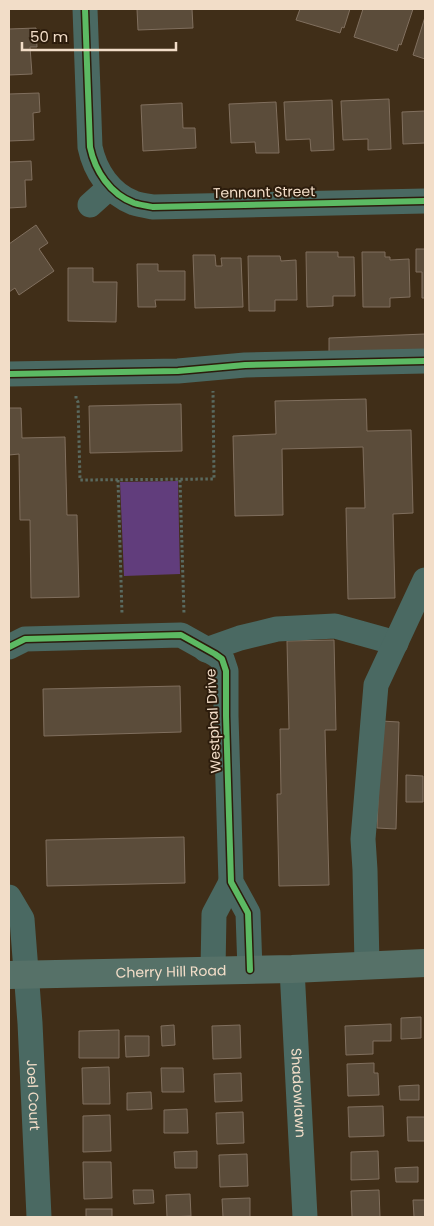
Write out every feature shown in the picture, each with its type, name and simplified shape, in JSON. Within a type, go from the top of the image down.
[{"type":"main road","name":"Cherry Hill Road","points":[[18,974],[250,970],[425,964]]},
{"type":"street","name":"Tennant Street","points":[[85,9],[90,147],[97,170],[116,192],[133,203],[154,207],[425,201]]},
{"type":"street","points":[[90,205],[110,186]]},
{"type":"street","points":[[9,374],[178,371],[245,365],[425,361]]},
{"type":"street","points":[[366,965],[363,839],[376,685],[425,580]]},
{"type":"street","points":[[206,650],[240,638],[277,629],[335,626],[396,644]]},
{"type":"street","name":"Westphal Drive","points":[[9,646],[25,639],[181,635],[222,659],[226,671],[231,882],[248,913],[250,970]]},
{"type":"street","name":"Westphal Drive","points":[[213,970],[214,914],[231,882]]},
{"type":"street","points":[[9,897],[22,919],[18,974]]},
{"type":"street","name":"Shadowlawn","points":[[292,968],[305,1217]]},
{"type":"street","name":"Joel Court","points":[[18,974],[39,1217]]},
{"type":"path","points":[[76,400],[78,402],[80,480],[180,480],[214,479],[213,399]]},
{"type":"path","points":[[118,480],[122,621]]},
{"type":"path","points":[[180,480],[184,619]]},
{"type":"shaded area","points":[[178,481],[180,574],[124,576],[120,482]]},
{"type":"building","points":[[137,9],[192,9],[193,28],[138,30]]},
{"type":"building","points":[[300,9],[350,9],[344,28],[342,27],[340,33],[296,20]]},
{"type":"building","points":[[363,9],[413,9],[401,45],[399,44],[397,51],[354,37]]},
{"type":"building","points":[[425,17],[425,59],[413,55]]},
{"type":"building","points":[[36,28],[37,47],[30,47],[32,74],[9,75],[9,29]]},
{"type":"building","points":[[39,93],[40,112],[33,113],[34,140],[9,141],[9,94]]},
{"type":"building","points":[[389,99],[391,149],[368,150],[368,139],[343,140],[341,101]]},
{"type":"building","points":[[332,100],[334,150],[311,151],[310,139],[286,140],[284,102]]},
{"type":"building","points":[[276,102],[279,153],[256,153],[255,142],[231,143],[229,104]]},
{"type":"building","points":[[182,103],[183,128],[195,128],[196,148],[143,151],[141,105]]},
{"type":"building","points":[[425,111],[425,143],[403,144],[402,112]]},
{"type":"building","points":[[31,161],[32,180],[25,180],[26,207],[9,208],[9,162]]},
{"type":"building","points":[[36,225],[48,243],[39,249],[54,271],[19,295],[15,288],[9,292],[9,244]]},
{"type":"building","points":[[416,249],[425,249],[425,298],[422,298],[422,272],[416,272]]},
{"type":"building","points":[[306,252],[338,252],[338,257],[354,257],[355,296],[333,296],[333,306],[307,307]]},
{"type":"building","points":[[362,252],[385,252],[385,257],[390,257],[390,260],[409,259],[410,297],[390,298],[390,307],[363,307]]},
{"type":"building","points":[[193,255],[215,255],[216,266],[222,266],[221,258],[241,258],[243,307],[195,308]]},
{"type":"building","points":[[248,256],[280,256],[281,261],[296,260],[297,300],[275,300],[275,311],[249,311]]},
{"type":"building","points":[[137,264],[158,264],[158,271],[185,271],[185,300],[155,300],[156,307],[138,307]]},
{"type":"building","points":[[68,268],[93,268],[93,282],[117,282],[116,322],[68,321]]},
{"type":"building","points":[[425,334],[425,355],[329,357],[329,338]]},
{"type":"building","points":[[366,399],[367,431],[411,430],[413,513],[393,514],[395,598],[348,599],[346,508],[365,508],[363,447],[282,449],[283,515],[235,516],[233,436],[276,434],[275,401]]},
{"type":"building","points":[[181,404],[182,451],[90,453],[89,406]]},
{"type":"building","points":[[9,408],[21,408],[22,438],[65,437],[67,515],[77,515],[79,597],[31,598],[30,520],[20,520],[19,454],[9,455]]},
{"type":"building","points":[[334,640],[336,730],[325,730],[329,885],[279,886],[277,794],[281,794],[280,729],[289,729],[287,641]]},
{"type":"building","points":[[180,686],[181,732],[44,736],[43,689]]},
{"type":"building","points":[[381,721],[399,722],[396,829],[377,828]]},
{"type":"building","points":[[406,775],[423,776],[423,802],[406,802]]},
{"type":"building","points":[[184,837],[185,883],[47,886],[46,840]]},
{"type":"building","points":[[421,1017],[421,1038],[401,1039],[401,1018]]},
{"type":"building","points":[[391,1024],[391,1041],[373,1041],[373,1054],[346,1055],[345,1026]]},
{"type":"building","points":[[174,1025],[175,1045],[162,1046],[161,1026]]},
{"type":"building","points":[[240,1025],[241,1058],[213,1059],[212,1026]]},
{"type":"building","points":[[119,1030],[119,1058],[79,1058],[79,1031]]},
{"type":"building","points":[[125,1036],[149,1036],[149,1056],[126,1057]]},
{"type":"building","points":[[374,1063],[374,1073],[378,1073],[379,1095],[348,1096],[347,1064]]},
{"type":"building","points":[[109,1067],[110,1104],[83,1104],[82,1068]]},
{"type":"building","points":[[161,1068],[183,1068],[184,1092],[162,1092]]},
{"type":"building","points":[[241,1073],[242,1101],[215,1102],[214,1074]]},
{"type":"building","points":[[419,1085],[419,1100],[400,1100],[399,1086]]},
{"type":"building","points":[[151,1092],[152,1109],[127,1110],[127,1093]]},
{"type":"building","points":[[383,1106],[384,1136],[349,1137],[348,1107]]},
{"type":"building","points":[[187,1109],[188,1133],[164,1133],[164,1110]]},
{"type":"building","points":[[243,1112],[244,1143],[217,1144],[216,1113]]},
{"type":"building","points":[[110,1115],[111,1151],[83,1152],[83,1116]]},
{"type":"building","points":[[407,1117],[425,1117],[425,1141],[408,1141]]},
{"type":"building","points":[[197,1151],[197,1168],[175,1168],[174,1152]]},
{"type":"building","points":[[378,1151],[379,1179],[351,1180],[351,1152]]},
{"type":"building","points":[[247,1154],[248,1186],[220,1187],[219,1155]]},
{"type":"building","points":[[83,1162],[111,1162],[112,1198],[84,1199]]},
{"type":"building","points":[[418,1167],[418,1182],[396,1182],[395,1168]]},
{"type":"building","points":[[133,1190],[153,1190],[154,1203],[134,1204]]},
{"type":"building","points":[[379,1190],[380,1217],[352,1217],[351,1191]]},
{"type":"building","points":[[190,1194],[191,1216],[167,1217],[166,1195]]},
{"type":"building","points":[[250,1198],[250,1217],[223,1217],[222,1199]]},
{"type":"building","points":[[413,1200],[425,1200],[425,1217],[414,1217]]},
{"type":"building","points":[[86,1209],[112,1209],[112,1217],[86,1217]]},
{"type":"cycle path","points":[[85,9],[90,147],[92,156],[105,181],[125,199],[136,204],[153,207],[425,201]]},
{"type":"cycle path","points":[[9,374],[178,371],[245,365],[425,361]]},
{"type":"cycle path","points":[[9,647],[25,639],[181,635],[222,659],[226,671],[231,882],[248,913],[250,970]]}]
